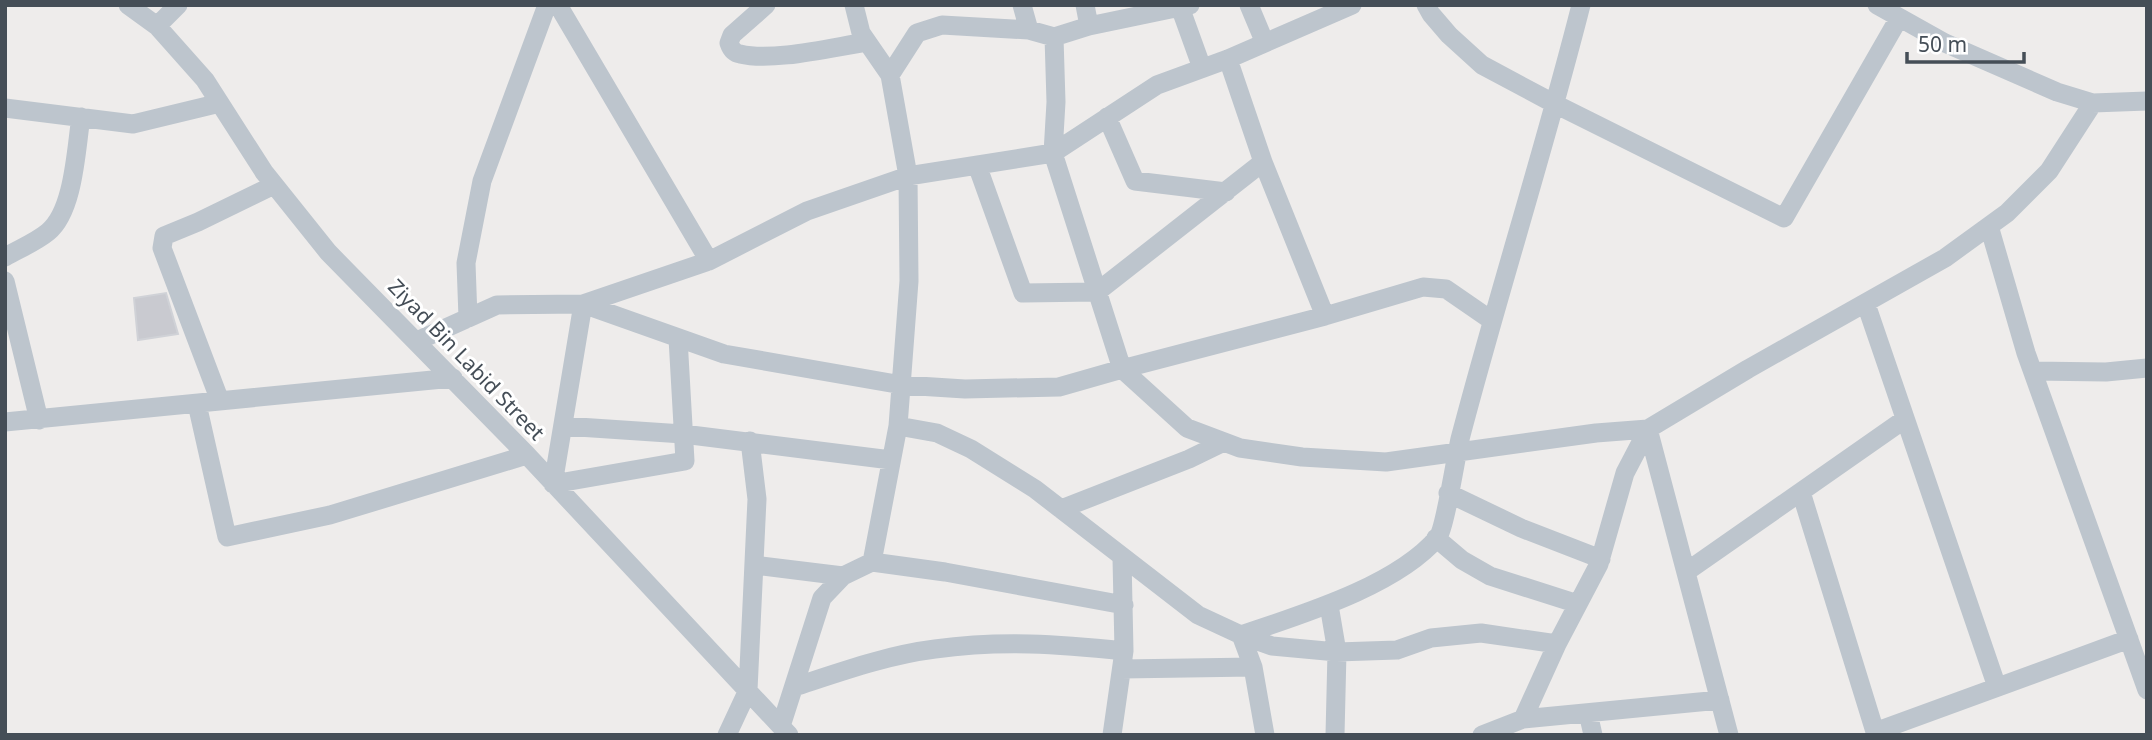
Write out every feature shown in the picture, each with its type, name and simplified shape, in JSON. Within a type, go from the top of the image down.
[{"type":"street","name":"Ziyad Bin Labid Street","points":[[128,5],[157,26],[205,80],[274,185],[328,252],[453,378],[785,730]]},
{"type":"street","points":[[157,26],[178,5]]},
{"type":"street","points":[[468,318],[466,262],[482,181],[547,5]]},
{"type":"street","points":[[558,5],[709,261]]},
{"type":"street","points":[[766,5],[732,35],[729,43],[734,52],[768,56],[867,42]]},
{"type":"street","points":[[855,5],[861,33],[890,75],[908,176],[909,281],[902,384],[898,426],[872,562]]},
{"type":"street","points":[[1022,5],[1029,30]]},
{"type":"street","points":[[1085,5],[1089,26]]},
{"type":"street","points":[[1249,5],[1265,43]]},
{"type":"street","points":[[417,341],[497,305],[583,304],[709,261],[807,212],[908,176],[1053,153],[1157,85],[1228,59],[1352,5]]},
{"type":"street","points":[[1426,5],[1449,35],[1482,65],[1784,218],[1899,18]]},
{"type":"street","points":[[1241,635],[1329,605],[1405,566],[1440,535],[1457,453],[1491,320],[1555,104],[1581,5]]},
{"type":"street","points":[[1877,5],[1945,43],[2057,92],[2093,103],[2147,101]]},
{"type":"street","points":[[890,75],[917,33],[942,25],[1029,30],[1054,37],[1089,26],[1185,6],[1202,68]]},
{"type":"street","points":[[1054,37],[1056,102],[1053,153],[1122,369],[1186,428],[1240,448],[1302,457],[1386,462],[1596,433],[1648,429],[1748,369],[1945,258],[2007,213],[2049,171],[2093,103]]},
{"type":"street","points":[[1228,59],[1263,162],[1325,316]]},
{"type":"street","points":[[5,108],[133,124],[220,103]]},
{"type":"street","points":[[5,257],[48,232],[57,223],[67,201],[81,117]]},
{"type":"street","points":[[1107,117],[1135,181],[1226,192]]},
{"type":"street","points":[[977,165],[1023,293],[1097,292],[1263,162]]},
{"type":"street","points":[[220,401],[162,248],[162,241],[164,236],[172,232],[274,185]]},
{"type":"street","points":[[1989,226],[2033,371],[2147,690]]},
{"type":"street","points":[[5,281],[39,420]]},
{"type":"street","points":[[583,304],[724,354],[902,384],[965,389],[1059,387],[1423,287],[1446,289],[1491,320]]},
{"type":"street","points":[[583,304],[553,484],[685,461],[678,338]]},
{"type":"street","points":[[1866,304],[1997,687]]},
{"type":"street","points":[[2033,371],[2106,372],[2147,368]]},
{"type":"street","points":[[5,422],[453,378]]},
{"type":"street","points":[[197,404],[227,537],[330,515],[527,456]]},
{"type":"street","points":[[1686,572],[1905,419]]},
{"type":"street","points":[[563,426],[683,433],[891,460]]},
{"type":"street","points":[[898,426],[937,433],[971,449],[1035,489],[1198,615],[1272,646],[1336,652],[1397,650],[1431,638],[1481,633],[1557,644]]},
{"type":"street","points":[[1523,719],[1557,644],[1601,559],[1625,473],[1648,429]]},
{"type":"street","points":[[1648,429],[1729,735]]},
{"type":"street","points":[[727,735],[748,691],[757,499],[750,441]]},
{"type":"street","points":[[1061,509],[1189,459],[1224,442]]},
{"type":"street","points":[[1801,492],[1875,734],[2129,639]]},
{"type":"street","points":[[1448,493],[1521,528],[1601,559]]},
{"type":"street","points":[[1436,538],[1462,560],[1490,576],[1578,604]]},
{"type":"street","points":[[1112,735],[1123,660],[1122,558]]},
{"type":"street","points":[[785,730],[794,687],[822,598],[843,576],[872,562],[945,572],[1124,605]]},
{"type":"street","points":[[754,565],[843,576]]},
{"type":"street","points":[[1329,605],[1336,652],[1335,735]]},
{"type":"street","points":[[1241,635],[1253,667],[1265,735]]},
{"type":"street","points":[[794,687],[866,664],[932,649],[988,643],[1040,643],[1123,660],[1253,667]]},
{"type":"street","points":[[1482,735],[1523,719],[1720,700]]},
{"type":"street","points":[[1588,713],[1593,735]]},
{"type":"building","points":[[166,293],[178,334],[138,340],[134,298]]}]
